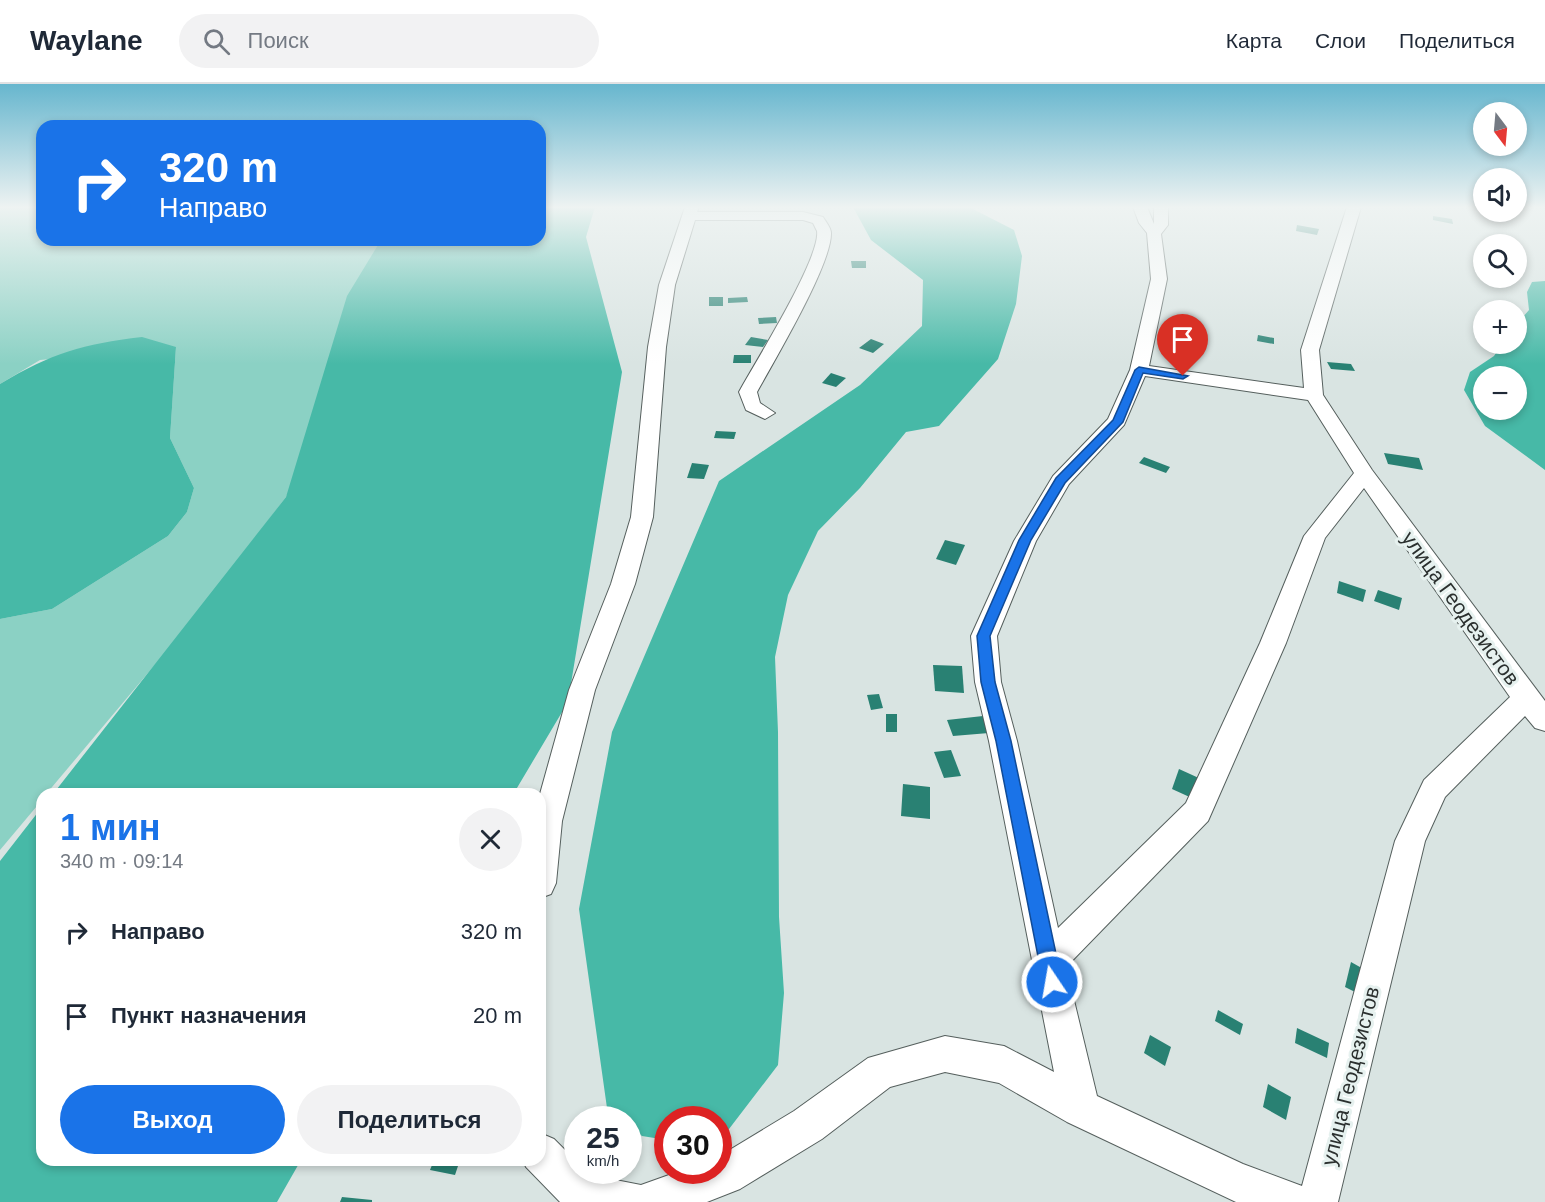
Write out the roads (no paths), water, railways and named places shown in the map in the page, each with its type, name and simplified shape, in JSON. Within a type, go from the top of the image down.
[{"type":"street","points":[[546,836],[582,690],[623,584],[642,517],[657,347],[667,285],[675,259]]},
{"type":"street","points":[[765,413],[754,409],[749,404],[748,392],[815,259]]},
{"type":"street","points":[[1081,1108],[1003,741],[988,682],[984,636],[1025,540],[1060,481],[1117,422],[1139,370],[1159,279],[1157,259]]},
{"type":"street","name":"улица Геодезистов","points":[[1318,1202],[1410,841],[1434,789],[1526,698],[1364,473],[1314,395],[1310,350],[1338,259]]},
{"type":"street","points":[[1139,370],[1314,395]]},
{"type":"street","points":[[1048,961],[1197,812],[1273,643],[1315,536],[1344,502],[1364,473]]},
{"type":"street","points":[[1526,698],[1545,720]]},
{"type":"street","points":[[650,1202],[726,1175],[808,1125],[881,1071],[945,1054],[1004,1065],[1081,1108],[1236,1182],[1293,1202]]},
{"type":"street","points":[[546,1159],[580,1194],[632,1202]]}]
